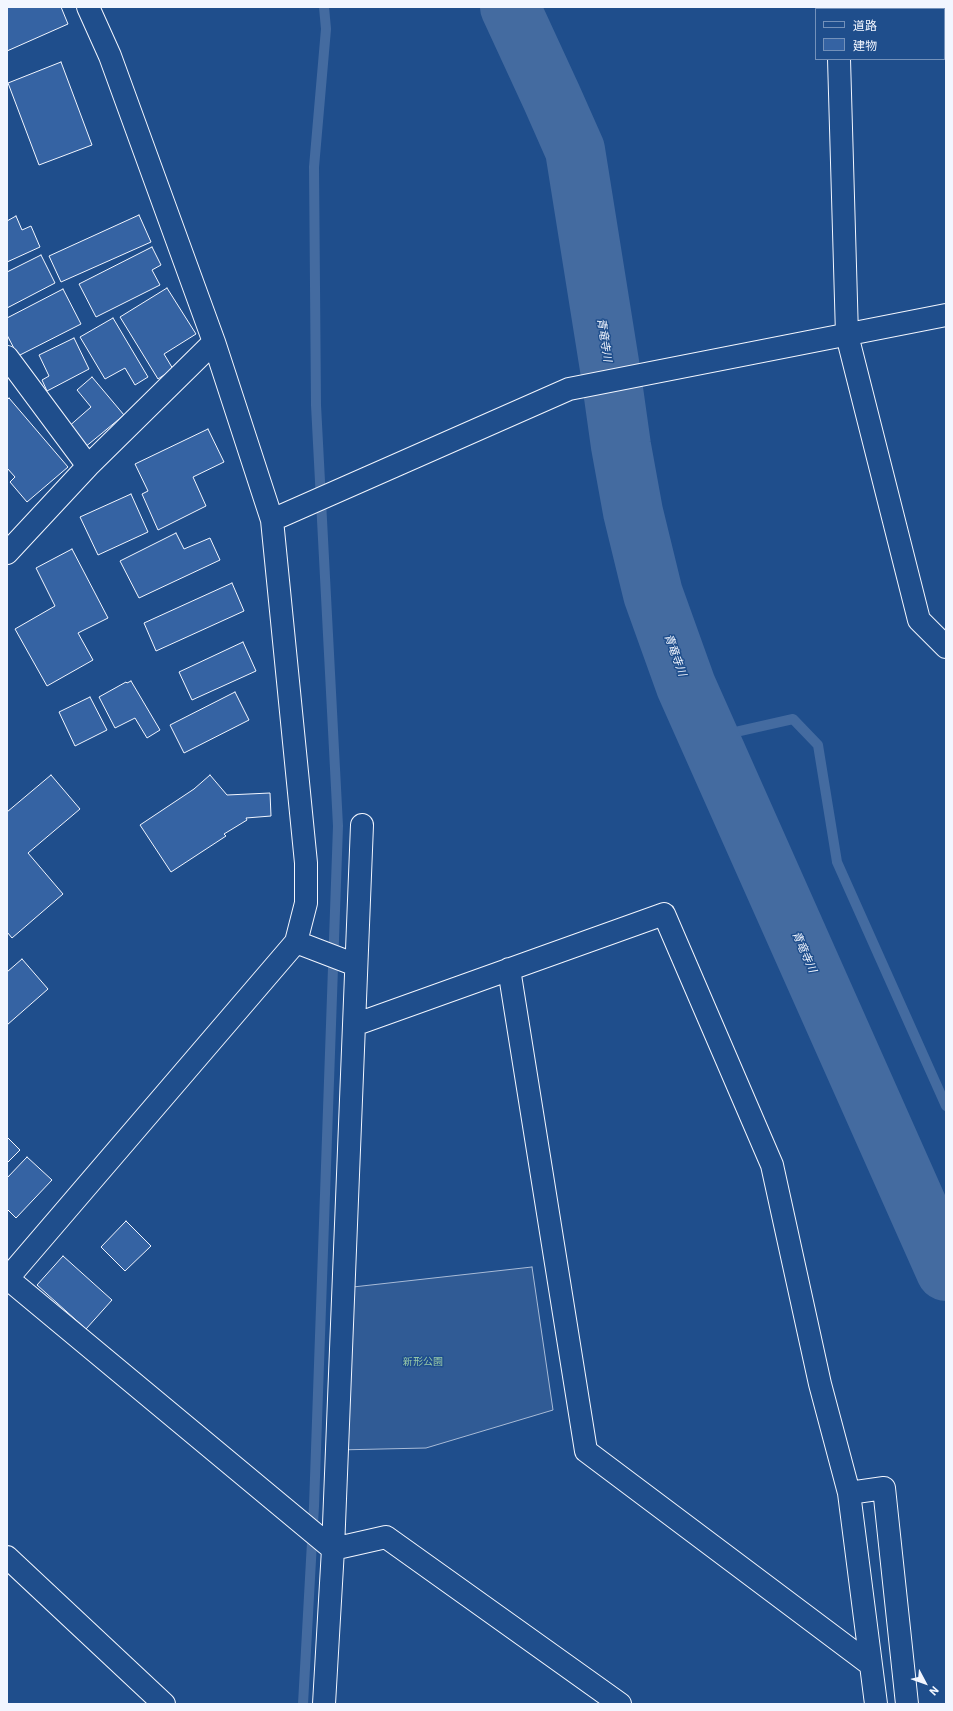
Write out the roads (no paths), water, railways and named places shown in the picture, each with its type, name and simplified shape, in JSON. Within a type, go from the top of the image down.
[{"type":"street","points":[[88,7],[110,56],[214,342],[272,520],[306,864],[306,903],[296,942],[7,1279],[333,1548]]},
{"type":"street","points":[[839,60],[847,335],[919,620],[946,647]]},
{"type":"street","points":[[272,520],[569,389],[946,315]]},
{"type":"street","points":[[7,553],[88,466],[214,342]]},
{"type":"street","points":[[7,357],[88,466]]},
{"type":"street","points":[[325,1704],[333,1548],[362,825]]},
{"type":"street","points":[[354,1025],[664,914],[772,1165],[820,1384],[849,1493],[876,1704]]},
{"type":"street","points":[[296,942],[356,965]]},
{"type":"street","points":[[509,970],[586,1451],[871,1665]]},
{"type":"street","points":[[849,1493],[884,1488],[907,1704]]},
{"type":"street","points":[[333,1548],[386,1536],[620,1704]]},
{"type":"street","points":[[7,1557],[156,1701]]},
{"type":"waterway","points":[[303,1704],[314,1506],[338,826],[316,405],[314,167],[326,29],[324,7]]},
{"type":"waterway","name":"青竜寺川","points":[[510,7],[575,150],[621,446],[633,512],[653,594],[686,686],[946,1271]]},
{"type":"waterway","points":[[709,738],[793,719],[818,745],[837,862],[946,1106]]},
{"type":"park label","name":"新形公園","points":[[423,1362]]}]
